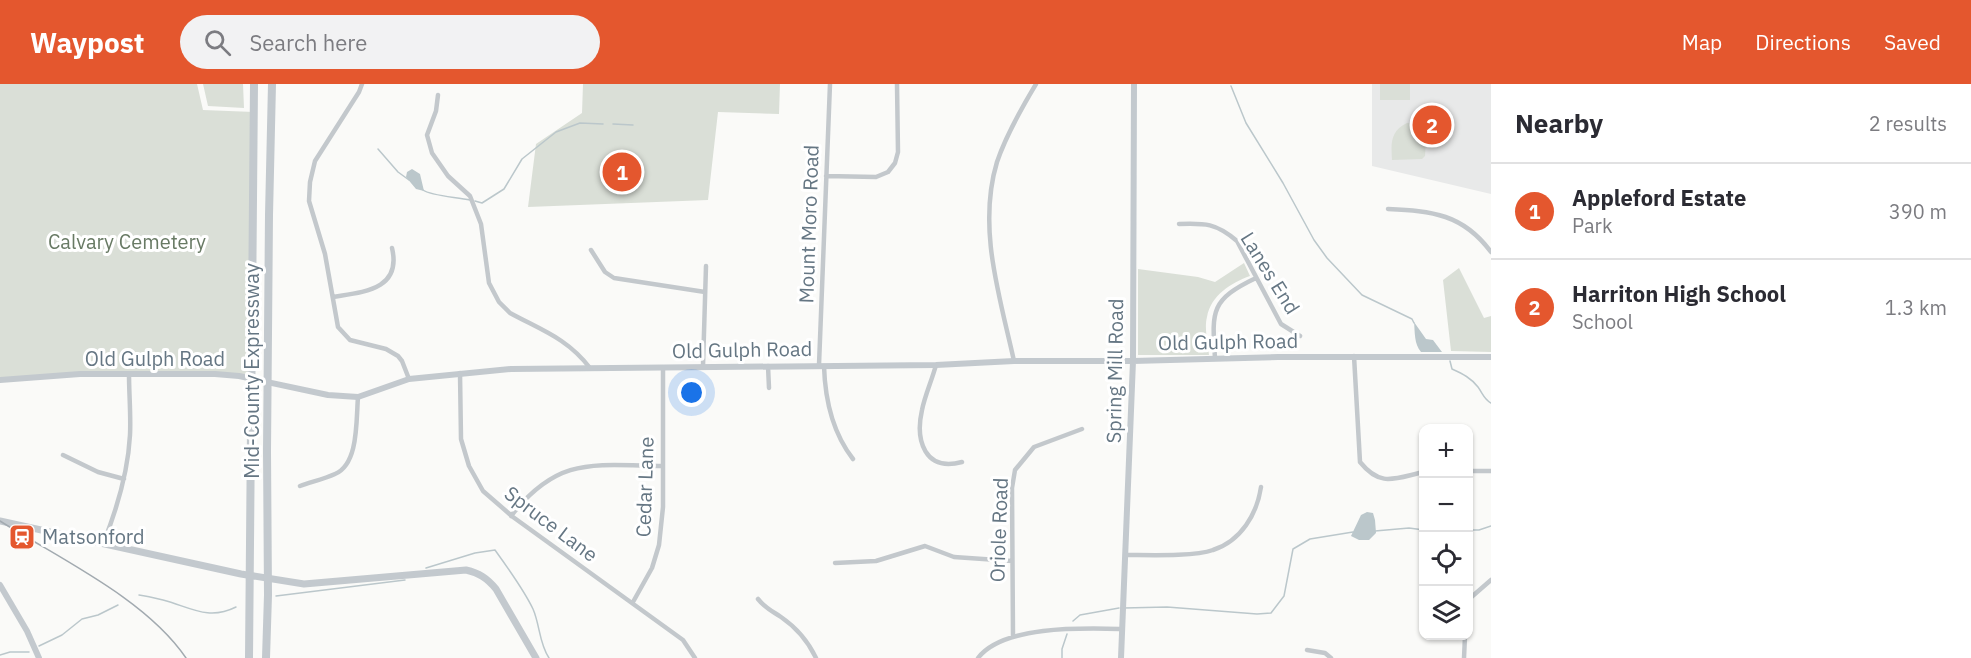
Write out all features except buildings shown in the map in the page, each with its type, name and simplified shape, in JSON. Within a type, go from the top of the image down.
[{"type":"highway","name":"Mid-County Expressway","points":[[249,658],[254,84]]},
{"type":"highway","name":"Mid-County Expressway","points":[[266,658],[272,84]]},
{"type":"main road","points":[[0,521],[241,574],[304,584],[466,570],[474,572],[489,580],[496,589],[536,658]]},
{"type":"street","points":[[362,84],[315,161],[310,182],[309,201],[325,255],[338,327],[344,335],[356,343],[393,353],[402,361],[409,378]]},
{"type":"street","name":"Mount Moro Road","points":[[830,84],[822,366],[826,398],[841,443],[853,459]]},
{"type":"street","points":[[826,176],[876,177],[888,172],[895,163],[898,152],[897,84]]},
{"type":"street","points":[[1014,361],[994,275],[988,227],[993,180],[1002,147],[1036,84]]},
{"type":"street","name":"Spring Mill Road","points":[[1121,658],[1133,361],[1134,84]]},
{"type":"street","points":[[438,95],[436,111],[427,135],[432,153],[448,176],[472,201],[481,224],[489,282],[499,302],[510,313],[561,339],[578,353],[590,368]]},
{"type":"street","points":[[1388,209],[1427,211],[1466,226],[1480,237],[1491,252]]},
{"type":"street","name":"Lanes End","points":[[1179,224],[1212,225],[1225,231],[1237,241],[1281,324],[1300,336]]},
{"type":"street","points":[[333,297],[370,290],[381,285],[393,267],[392,248]]},
{"type":"street","points":[[591,250],[605,272],[614,278],[705,292]]},
{"type":"street","points":[[703,366],[706,266]]},
{"type":"street","points":[[1215,358],[1213,321],[1219,305],[1228,292],[1256,278]]},
{"type":"street","points":[[1354,356],[1360,462],[1369,474],[1379,478],[1394,479],[1419,473]]},
{"type":"street","name":"Old Gulph Road","points":[[0,380],[80,374],[215,374],[239,376],[328,395],[358,397],[409,378],[511,369],[936,365],[1014,361],[1354,356],[1491,357]]},
{"type":"street","points":[[936,365],[922,410],[922,446],[927,455],[935,461],[952,464],[962,462]]},
{"type":"street","points":[[768,366],[769,388]]},
{"type":"street","name":"Cedar Lane","points":[[633,602],[652,568],[659,545],[663,507],[663,368]]},
{"type":"street","points":[[103,544],[113,519],[124,479],[130,432],[129,373]]},
{"type":"street","name":"Spruce Lane","points":[[460,373],[461,439],[469,466],[483,491],[511,516],[683,639],[695,658]]},
{"type":"street","points":[[300,486],[337,474],[351,458],[358,397]]},
{"type":"street","name":"Oriole Road","points":[[1013,636],[1012,489],[1015,470],[1034,447],[1082,429]]},
{"type":"street","points":[[63,455],[98,472],[124,479]]},
{"type":"street","points":[[511,516],[524,499],[556,474],[593,465],[663,466]]},
{"type":"street","points":[[1473,471],[1491,471]]},
{"type":"street","points":[[1125,555],[1168,555],[1209,551],[1226,544],[1247,524],[1254,513],[1261,487]]},
{"type":"street","points":[[835,563],[876,561],[925,546],[954,557],[1012,561]]},
{"type":"street","points":[[1473,596],[1491,580]]},
{"type":"street","points":[[0,585],[27,631],[39,658]]},
{"type":"street","points":[[758,599],[764,607],[800,632],[816,658]]},
{"type":"street","points":[[978,658],[997,643],[1013,636],[1077,628],[1122,628]]},
{"type":"street","points":[[1464,658],[1465,640]]},
{"type":"street","points":[[1306,650],[1322,651],[1331,658]]},
{"type":"shaded area","points":[[1372,84],[1491,84],[1491,194],[1372,166]]},
{"type":"shaded area","points":[[412,169],[420,174],[424,191],[416,189],[406,177],[407,172]]},
{"type":"shaded area","points":[[1414,322],[1426,339],[1433,340],[1442,352],[1421,352],[1416,342]]},
{"type":"shaded area","points":[[1367,512],[1373,513],[1376,533],[1369,540],[1359,540],[1351,536],[1361,515]]},
{"type":"green space","name":"Calvary Cemetery","points":[[0,84],[197,84],[203,110],[254,112],[252,375],[170,372],[0,380]]},
{"type":"green space","points":[[203,84],[243,84],[244,108],[208,106]]},
{"type":"green space","points":[[583,84],[780,84],[779,114],[718,112],[708,200],[528,207],[536,144],[582,113]]},
{"type":"green space","points":[[1380,84],[1410,84],[1410,100],[1380,100]]},
{"type":"green space","points":[[1407,123],[1427,125],[1425,156],[1422,159],[1392,160],[1393,138],[1397,130]]},
{"type":"green space","points":[[1244,263],[1250,276],[1223,291],[1209,309],[1206,336],[1209,355],[1138,355],[1138,269],[1198,277],[1215,282]]},
{"type":"green space","points":[[1459,268],[1484,318],[1491,316],[1491,352],[1451,351],[1443,280]]},
{"type":"waterway","points":[[1231,86],[1246,123],[1283,183],[1314,240],[1327,258],[1362,295],[1412,319],[1414,323]]},
{"type":"waterway","points":[[475,201],[482,203],[504,189],[522,159],[556,132],[580,123],[603,124]]},
{"type":"waterway","points":[[613,124],[633,125]]},
{"type":"waterway","points":[[378,149],[398,172],[409,180]]},
{"type":"waterway","points":[[423,190],[470,200]]},
{"type":"waterway","points":[[1450,361],[1452,369],[1473,381],[1491,403]]},
{"type":"waterway","points":[[1473,530],[1491,526]]},
{"type":"waterway","points":[[1375,531],[1419,529]]},
{"type":"waterway","points":[[1124,608],[1167,607],[1257,614],[1271,613],[1284,596],[1293,549],[1310,539],[1353,532]]},
{"type":"waterway","points":[[426,568],[475,553],[495,550],[533,609],[543,646],[549,658]]},
{"type":"waterway","points":[[276,596],[405,580]]},
{"type":"waterway","points":[[139,595],[208,613],[217,613],[236,607]]},
{"type":"waterway","points":[[39,646],[62,635],[82,619],[98,615],[118,605]]},
{"type":"waterway","points":[[1073,621],[1080,615],[1119,608]]},
{"type":"waterway","points":[[1062,658],[1062,649],[1067,634]]},
{"type":"waterway","points":[[0,655],[10,652],[29,652]]},
{"type":"tram line","points":[[0,521],[75,565],[125,599],[169,637],[186,658]]},
{"type":"place","name":"Harriton High School","points":[[1432,125]]},
{"type":"place","name":"Appleford Estate","points":[[622,172]]},
{"type":"place","name":"Matsonford","points":[[22,537]]}]
